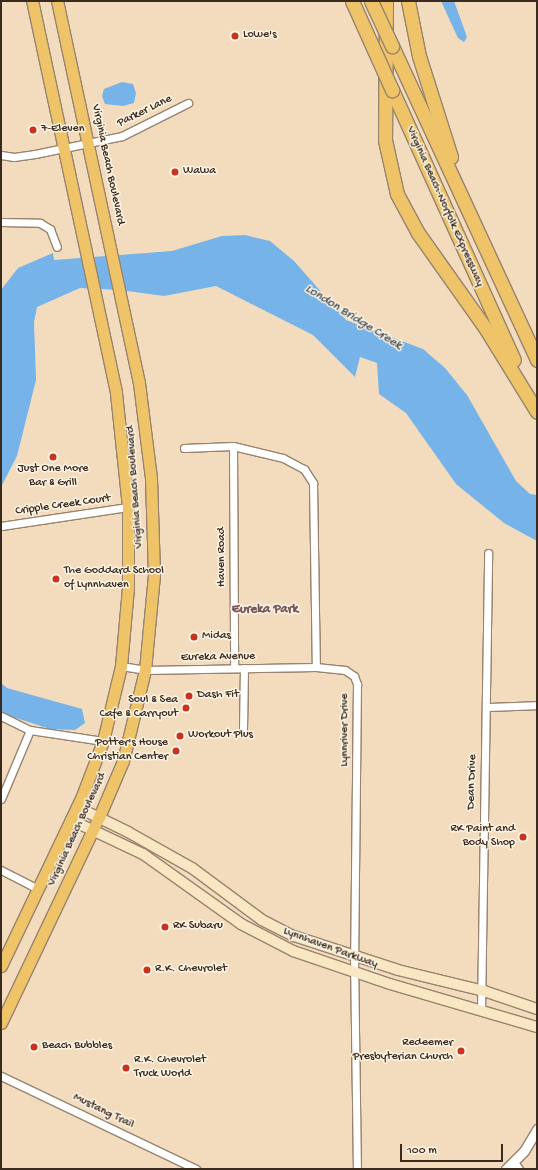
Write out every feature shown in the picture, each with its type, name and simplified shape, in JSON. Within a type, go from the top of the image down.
[{"type":"highway","name":"Virginia Beach-Norfolk Expressway","points":[[352,1],[537,412]]},
{"type":"highway","name":"Virginia Beach-Norfolk Expressway","points":[[372,1],[537,360]]},
{"type":"highway","points":[[386,1],[385,140],[397,194],[418,233],[486,329],[537,412]]},
{"type":"highway","points":[[408,1],[426,79],[464,201]]},
{"type":"main road","name":"Virginia Beach Boulevard","points":[[1,966],[77,807],[103,741],[121,666],[128,588],[128,507],[122,431],[87,247],[32,1]]},
{"type":"main road","name":"Virginia Beach Boulevard","points":[[1,1023],[100,817],[129,740],[145,670],[154,574],[153,496],[139,383],[111,246],[57,1]]},
{"type":"main road","name":"Lynnhaven Parkway","points":[[77,807],[100,817],[192,868],[237,902],[281,930],[354,957],[484,991],[537,1009]]},
{"type":"main road","name":"Lynnhaven Parkway","points":[[70,820],[143,854],[264,937],[293,951],[356,974],[537,1027]]},
{"type":"street","name":"Parker Lane","points":[[1,155],[14,157],[65,149],[88,145],[122,136],[188,103]]},
{"type":"street","points":[[1,222],[40,223],[50,229],[57,247]]},
{"type":"street","points":[[184,448],[234,446],[295,463],[312,481],[316,667]]},
{"type":"street","name":"Haven Road","points":[[234,446],[234,668]]},
{"type":"street","name":"Cripple Creek Court","points":[[1,526],[128,507]]},
{"type":"street","name":"Dean Drive","points":[[481,1011],[484,991],[482,828],[486,707],[488,553]]},
{"type":"street","name":"Eureka Avenue","points":[[121,666],[145,670],[316,667]]},
{"type":"street","name":"Lynnriver Drive","points":[[316,667],[345,670],[354,676],[357,684],[354,957],[356,974],[357,1169]]},
{"type":"street","points":[[243,730],[244,668]]},
{"type":"street","points":[[486,707],[537,705]]},
{"type":"street","points":[[1,716],[30,730],[103,741]]},
{"type":"street","points":[[1,799],[30,730]]},
{"type":"street","points":[[1,870],[38,889]]},
{"type":"street","name":"Mustang Trail","points":[[1,1076],[196,1169]]},
{"type":"street","points":[[506,1169],[516,1166],[537,1130]]},
{"type":"water","points":[[441,1],[454,1],[467,37],[464,42],[458,38]]},
{"type":"water","points":[[122,82],[133,84],[136,93],[134,103],[123,106],[105,104],[102,96],[104,89]]},
{"type":"water","points":[[245,235],[270,241],[294,261],[346,320],[423,349],[445,368],[467,395],[516,481],[530,494],[537,495],[537,541],[504,523],[456,484],[406,413],[379,394],[377,363],[360,357],[355,377],[313,335],[216,286],[164,296],[120,290],[80,288],[37,307],[34,322],[36,380],[17,456],[1,487],[1,290],[18,268],[53,253],[54,260],[172,251],[222,236]]},
{"type":"water","points":[[1,683],[7,688],[82,709],[85,723],[75,730],[50,729],[13,717],[1,711]]},
{"type":"place","name":"Lowe's","points":[[235,36]]},
{"type":"place","name":"7-Eleven","points":[[33,130]]},
{"type":"place","name":"Wawa","points":[[175,172]]},
{"type":"place","name":"Just One More Bar & Grill","points":[[53,457]]},
{"type":"place","name":"The Goddard School of Lynnhaven","points":[[56,579]]},
{"type":"place","name":"Midas","points":[[194,637]]},
{"type":"place","name":"Dash Fit","points":[[189,696]]},
{"type":"place","name":"Soul & Sea Cafe & Carryout","points":[[186,708]]},
{"type":"place","name":"Workout Plus","points":[[180,736]]},
{"type":"place","name":"Potter's House Christian Center","points":[[176,751]]},
{"type":"place","name":"RK Paint and Body Shop","points":[[523,837]]},
{"type":"place","name":"RK Subaru","points":[[165,927]]},
{"type":"place","name":"R.K. Chevrolet","points":[[147,970]]},
{"type":"place","name":"Beach Bubbles","points":[[34,1047]]},
{"type":"place","name":"Redeemer Presbyterian Church","points":[[461,1051]]},
{"type":"place","name":"R.K. Chevrolet Truck World","points":[[126,1068]]},
{"type":"district","name":"Eureka Park","points":[[265,610]]},
{"type":"water label","name":"London Bridge Creek","points":[[353,318]]}]
